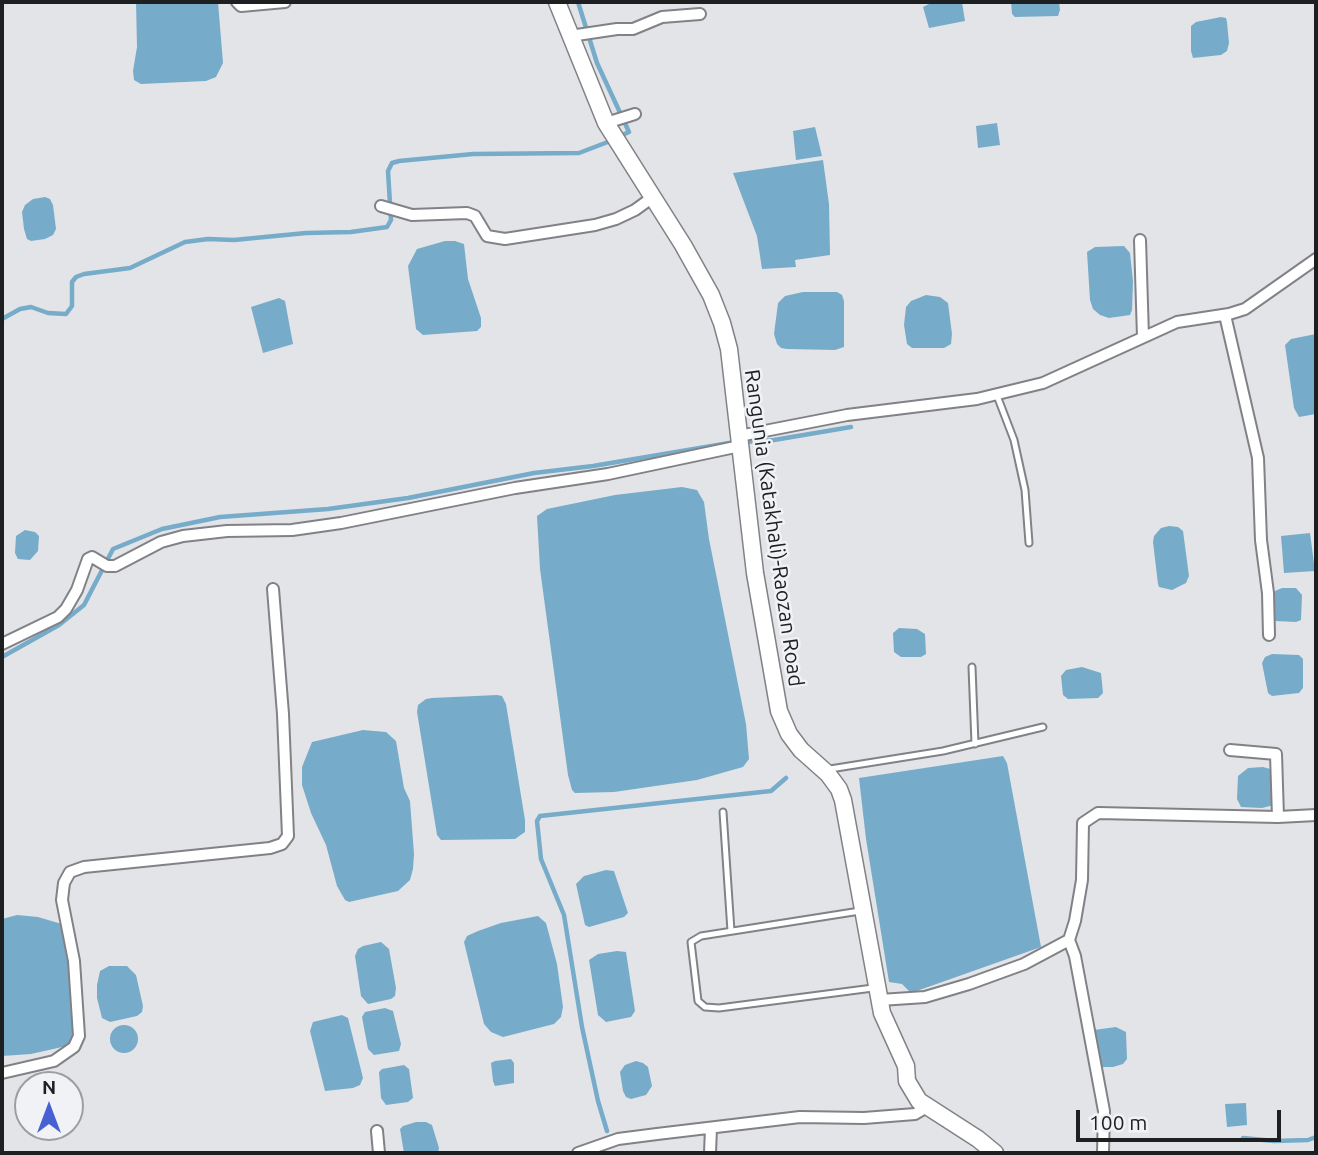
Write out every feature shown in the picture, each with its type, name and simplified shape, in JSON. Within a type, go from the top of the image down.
[{"type":"main road","name":"Rangunia (Katakhali)-Raozan Road","points":[[557,2],[618,120],[623,149],[711,295],[722,323],[729,349],[755,573],[779,711],[789,734],[839,789],[843,800],[882,1013],[906,1066],[907,1080],[913,1094],[928,1107],[995,1153]]},
{"type":"street","points":[[237,2],[241,6],[285,2]]},
{"type":"street","points":[[575,35],[633,29],[670,16],[700,15]]},
{"type":"street","points":[[381,206],[412,215],[467,213],[475,216],[487,236],[505,239],[595,225],[635,210],[653,197]]},
{"type":"street","points":[[1140,240],[1143,337]]},
{"type":"street","points":[[2,644],[58,617],[77,590],[88,559],[94,557],[107,566],[115,566],[161,542],[183,536],[228,531],[292,530],[341,523],[515,488],[588,478],[847,415],[976,399],[1042,383],[1177,322],[1225,315],[1245,309],[1316,259]]},
{"type":"street","points":[[1225,315],[1258,458],[1269,635]]},
{"type":"street","points":[[2,1073],[54,1060],[74,1047],[79,1036],[74,961],[62,900],[64,883],[71,872],[94,866],[270,848],[282,844],[288,836],[283,714],[273,589]]},
{"type":"street","points":[[1230,750],[1276,754],[1278,817]]},
{"type":"street","points":[[1103,1153],[1104,1111],[1075,956],[1069,940],[1082,880],[1083,823],[1098,813],[1278,817],[1316,815]]},
{"type":"street","points":[[878,994],[925,997],[1024,964],[1069,940]]},
{"type":"street","points":[[578,1153],[618,1139],[800,1117],[864,1118],[915,1114],[928,1107]]},
{"type":"street","points":[[710,1153],[711,1128]]},
{"type":"street","points":[[377,1131],[379,1153]]},
{"type":"lane","points":[[996,393],[1014,440],[1025,490],[1029,543]]},
{"type":"lane","points":[[971,667],[975,744]]},
{"type":"lane","points":[[823,770],[975,744],[1042,727]]},
{"type":"lane","points":[[723,812],[731,931]]},
{"type":"lane","points":[[863,911],[701,936],[691,942],[698,1001],[705,1007],[719,1007],[878,994]]},
{"type":"water","points":[[136,2],[218,2],[223,63],[216,77],[206,81],[141,84],[134,80],[137,47]]},
{"type":"water","points":[[933,2],[962,2],[965,21],[929,28],[923,7]]},
{"type":"water","points":[[1011,2],[1059,2],[1060,10],[1058,16],[1015,17],[1012,14]]},
{"type":"water","points":[[1226,18],[1227,22],[1227,51],[1221,55],[1193,58],[1191,26],[1196,22]]},
{"type":"water","points":[[997,123],[1000,145],[978,148],[976,126]]},
{"type":"water","points":[[815,127],[822,156],[796,160],[793,131]]},
{"type":"water","points":[[823,160],[829,204],[830,255],[795,260],[796,267],[762,269],[757,236],[733,173]]},
{"type":"water","points":[[33,199],[50,199],[53,205],[56,229],[53,235],[45,239],[31,241],[27,239],[22,212],[25,205]]},
{"type":"water","points":[[445,241],[464,244],[468,279],[481,318],[481,327],[477,331],[423,335],[416,329],[408,266],[417,249]]},
{"type":"water","points":[[1124,246],[1130,253],[1132,310],[1130,315],[1109,318],[1093,309],[1090,300],[1087,252],[1095,247]]},
{"type":"water","points":[[803,292],[837,292],[842,295],[844,347],[835,350],[787,349],[777,344],[774,334],[778,303],[785,296]]},
{"type":"water","points":[[926,295],[940,297],[948,303],[952,334],[951,344],[944,348],[912,348],[907,344],[904,325],[906,307],[911,301]]},
{"type":"water","points":[[279,298],[285,301],[293,344],[263,353],[251,307]]},
{"type":"water","points":[[1316,334],[1316,414],[1299,417],[1294,408],[1285,345],[1291,339]]},
{"type":"water","points":[[682,487],[697,490],[704,502],[746,724],[749,759],[743,767],[697,780],[614,792],[575,793],[568,775],[540,569],[537,516],[547,509],[615,495]]},
{"type":"water","points":[[1169,526],[1183,531],[1189,576],[1186,583],[1172,590],[1159,587],[1153,542],[1154,536],[1161,528]]},
{"type":"water","points":[[25,530],[35,532],[39,536],[38,551],[30,560],[18,559],[15,553],[16,536]]},
{"type":"water","points":[[1310,533],[1315,571],[1284,573],[1281,536]]},
{"type":"water","points":[[1282,588],[1296,588],[1302,595],[1301,620],[1275,621],[1272,609],[1274,594]]},
{"type":"water","points":[[899,628],[917,629],[925,634],[926,654],[921,657],[901,657],[894,652],[893,633]]},
{"type":"water","points":[[1272,654],[1299,655],[1303,659],[1303,688],[1299,693],[1272,696],[1268,693],[1262,663],[1265,657]]},
{"type":"water","points":[[1082,667],[1101,673],[1103,693],[1098,698],[1068,699],[1063,695],[1061,676],[1066,670]]},
{"type":"water","points":[[502,696],[506,704],[525,832],[515,839],[441,840],[437,835],[418,705],[432,698]]},
{"type":"water","points":[[363,730],[386,732],[396,741],[404,788],[410,801],[413,869],[410,880],[398,891],[349,902],[337,886],[326,845],[311,813],[302,785],[302,767],[312,742]]},
{"type":"water","points":[[1003,756],[1007,763],[1041,947],[911,993],[902,984],[889,982],[859,778]]},
{"type":"water","points":[[1248,768],[1270,769],[1273,774],[1274,805],[1262,808],[1241,807],[1237,799],[1238,776]]},
{"type":"water","points":[[606,870],[614,871],[628,913],[624,917],[589,927],[585,925],[576,884],[584,876]]},
{"type":"water","points":[[17,915],[38,917],[65,925],[78,1027],[71,1045],[31,1054],[2,1056],[2,919]]},
{"type":"water","points":[[538,916],[546,923],[557,964],[563,1007],[561,1017],[554,1024],[503,1037],[491,1032],[484,1024],[464,942],[467,936],[478,931],[501,923]]},
{"type":"water","points":[[381,942],[389,949],[395,996],[368,1004],[361,996],[355,956],[363,946]]},
{"type":"water","points":[[626,952],[635,1011],[631,1017],[606,1022],[598,1015],[589,960],[598,954]]},
{"type":"water","points":[[109,966],[127,966],[136,975],[143,1006],[142,1012],[137,1016],[110,1022],[102,1018],[97,985],[100,971]]},
{"type":"water","points":[[385,1008],[393,1011],[401,1044],[399,1051],[374,1055],[368,1049],[362,1017],[365,1012]]},
{"type":"water","points":[[342,1015],[348,1018],[363,1078],[360,1085],[353,1088],[325,1091],[310,1031],[313,1022]]},
{"type":"water","points":[[124,1025],[134,1029],[138,1039],[134,1049],[124,1053],[114,1049],[110,1039],[114,1029]]},
{"type":"water","points":[[1116,1027],[1126,1032],[1127,1059],[1123,1064],[1113,1067],[1098,1067],[1094,1030]]},
{"type":"water","points":[[511,1059],[514,1063],[514,1083],[495,1086],[491,1063]]},
{"type":"water","points":[[636,1061],[648,1067],[652,1086],[646,1095],[631,1099],[626,1097],[623,1091],[620,1072],[625,1065]]},
{"type":"water","points":[[404,1065],[409,1069],[413,1098],[408,1102],[386,1105],[381,1098],[379,1072]]},
{"type":"water","points":[[1246,1103],[1247,1125],[1227,1127],[1225,1104]]},
{"type":"water","points":[[416,1122],[432,1125],[438,1153],[404,1153],[400,1129]]},
{"type":"waterway","points":[[578,2],[597,63],[629,132],[620,136]]},
{"type":"waterway","points":[[2,319],[20,309],[31,307],[48,313],[66,314],[72,306],[72,282],[76,277],[130,268],[185,242],[351,232],[387,227],[391,220],[388,171],[392,163],[473,154],[579,153],[613,140]]},
{"type":"waterway","points":[[744,442],[774,440],[851,427]]},
{"type":"waterway","points":[[2,657],[59,625],[84,605],[113,549],[162,529],[220,517],[328,509],[408,498],[534,473],[735,442]]},
{"type":"waterway","points":[[607,1131],[582,1027],[564,915],[541,859],[537,821],[540,816],[771,791],[786,778]]},
{"type":"waterway","points":[[1243,1138],[1274,1141],[1308,1140],[1316,1137]]}]
